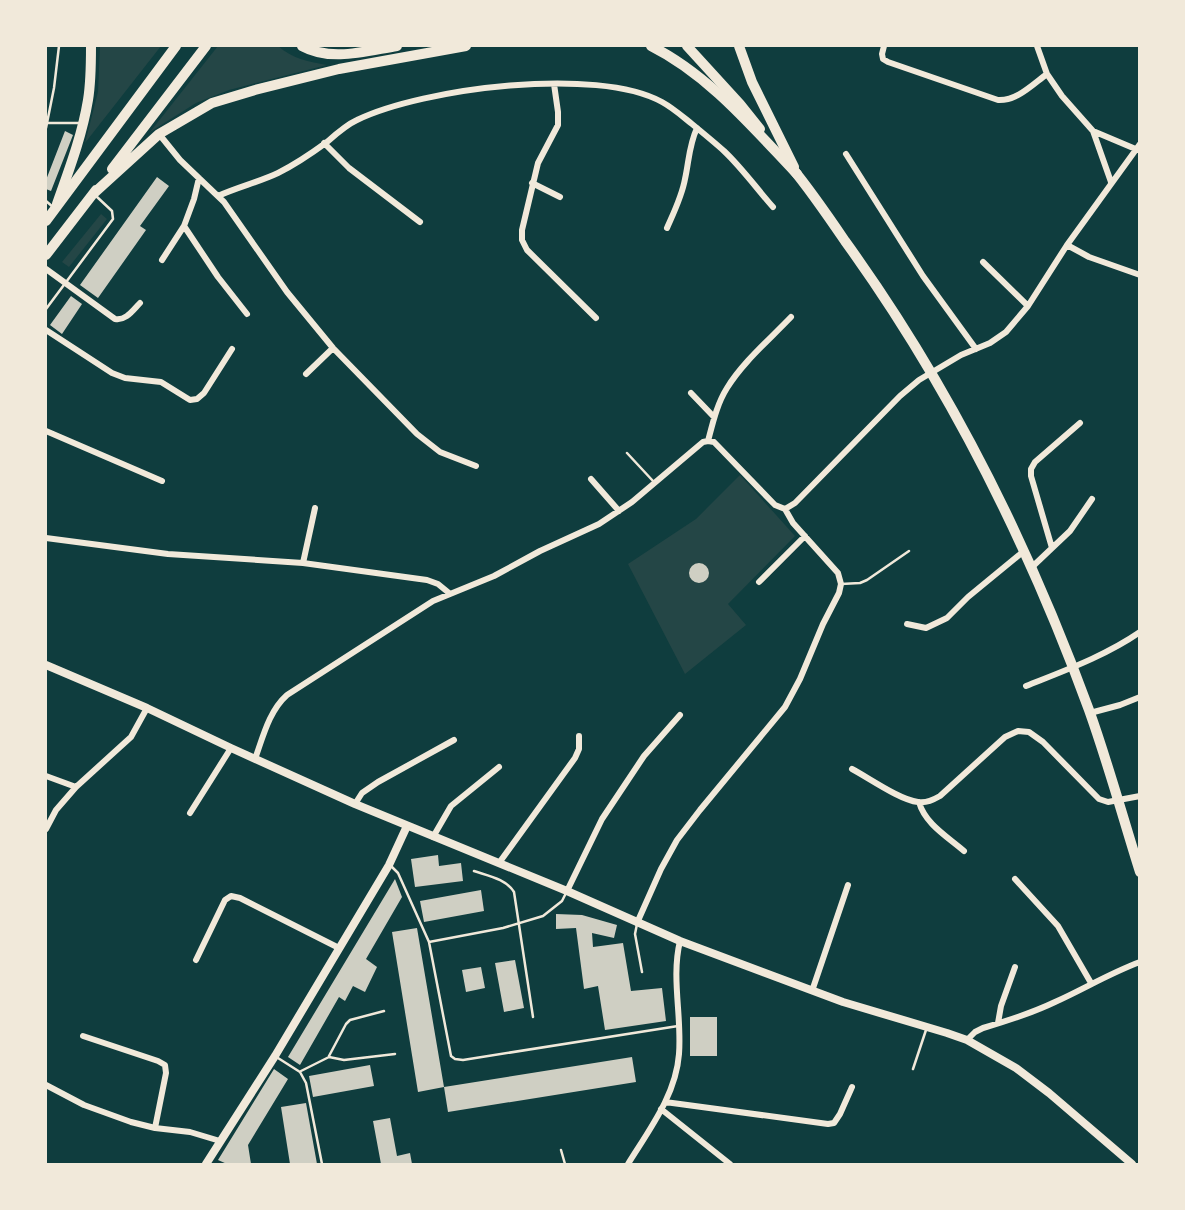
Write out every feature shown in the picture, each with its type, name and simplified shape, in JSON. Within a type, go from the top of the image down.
[{"type":"highway","points":[[46,221],[176,46]]},
{"type":"highway","points":[[46,255],[206,46]]},
{"type":"highway","points":[[93,194],[159,134],[212,103],[339,69],[466,46]]},
{"type":"highway","points":[[651,46],[663,51],[706,82],[797,174]]},
{"type":"main road","points":[[55,209],[83,123],[91,77],[91,46]]},
{"type":"main road","points":[[302,46],[319,53],[347,54],[397,46]]},
{"type":"main road","points":[[687,46],[740,104],[797,174],[888,302],[970,440],[1024,551],[1073,667],[1139,872]]},
{"type":"main road","points":[[739,46],[752,82],[797,174]]},
{"type":"street","points":[[884,46],[883,59],[888,62],[998,100],[1008,100],[1020,94],[1047,74]]},
{"type":"street","points":[[1037,46],[1047,74],[1062,96],[1093,131],[1111,182]]},
{"type":"street","points":[[219,196],[278,173],[354,121],[375,112],[466,90],[593,84],[611,86],[664,103],[725,152],[773,207]]},
{"type":"street","points":[[554,85],[558,125],[538,163],[522,240],[527,250],[596,318]]},
{"type":"street","points":[[667,228],[685,180],[688,154],[697,128]]},
{"type":"street","points":[[785,509],[795,503],[919,380],[961,355],[990,343],[1006,332],[1028,306],[1067,245],[1138,148],[1093,131]]},
{"type":"street","points":[[159,134],[180,160],[219,196],[287,292],[333,348],[417,434],[440,452],[476,466]]},
{"type":"street","points":[[324,144],[349,168],[420,222]]},
{"type":"street","points":[[846,154],[923,276],[975,349]]},
{"type":"street","points":[[162,260],[184,226],[199,178]]},
{"type":"street","points":[[532,183],[560,197]]},
{"type":"street","points":[[184,226],[247,314]]},
{"type":"street","points":[[1067,245],[1089,257],[1139,275]]},
{"type":"street","points":[[983,262],[1028,306]]},
{"type":"street","points":[[46,269],[115,319],[126,317],[140,303]]},
{"type":"street","points":[[708,440],[714,416],[726,389],[790,317]]},
{"type":"street","points":[[46,330],[112,373],[125,378],[161,382],[190,400],[197,399],[204,393],[232,349]]},
{"type":"street","points":[[306,374],[333,348]]},
{"type":"street","points":[[691,394],[714,416]]},
{"type":"street","points":[[1052,548],[1031,469],[1035,462],[1080,423]]},
{"type":"street","points":[[46,432],[162,481]]},
{"type":"street","points":[[255,759],[272,714],[278,702],[287,695],[433,601],[494,576],[599,524],[655,483],[703,442],[714,442],[775,505],[785,509],[793,523],[838,573],[841,584],[785,707],[677,840],[661,869],[638,923]]},
{"type":"street","points":[[591,480],[619,511]]},
{"type":"street","points":[[1031,568],[1070,531],[1092,499]]},
{"type":"street","points":[[303,563],[315,508]]},
{"type":"street","points":[[759,582],[805,536]]},
{"type":"street","points":[[46,538],[167,554],[303,563],[427,580],[438,584],[449,593]]},
{"type":"street","points":[[908,624],[926,628],[947,618],[1024,551]]},
{"type":"street","points":[[1026,685],[1117,648],[1139,632]]},
{"type":"street","points":[[46,665],[147,708],[355,804],[567,891],[680,941],[811,991],[967,1040],[1016,1068],[1132,1164]]},
{"type":"street","points":[[1090,713],[1139,697]]},
{"type":"street","points":[[46,829],[56,810],[76,787],[131,737],[147,708]]},
{"type":"street","points":[[567,891],[602,819],[644,755],[680,715]]},
{"type":"street","points":[[852,769],[907,799],[929,801],[940,796],[1005,737],[1018,731],[1029,732],[1043,742],[1099,799],[1108,802],[1139,796]]},
{"type":"street","points":[[499,863],[575,758],[579,749],[579,736]]},
{"type":"street","points":[[355,804],[362,793],[378,782],[454,740]]},
{"type":"street","points":[[190,813],[230,748]]},
{"type":"street","points":[[433,837],[452,806],[499,767]]},
{"type":"street","points":[[46,776],[76,787]]},
{"type":"street","points":[[919,802],[927,819],[964,851]]},
{"type":"street","points":[[209,1163],[219,1141],[275,1056],[389,865],[407,826]]},
{"type":"street","points":[[1015,879],[1058,926],[1091,983]]},
{"type":"street","points":[[811,991],[848,885]]},
{"type":"street","points":[[196,960],[225,900],[231,896],[240,898],[339,948]]},
{"type":"street","points":[[628,1164],[672,1089],[677,1071],[680,1052],[676,967],[680,941]]},
{"type":"street","points":[[967,1040],[983,1028],[1036,1011],[1139,962]]},
{"type":"street","points":[[998,1023],[1015,967]]},
{"type":"street","points":[[83,1036],[165,1065],[166,1073],[155,1128]]},
{"type":"street","points":[[46,1085],[83,1105],[131,1122],[190,1132],[219,1141]]},
{"type":"street","points":[[663,1106],[828,1124],[834,1123],[840,1114],[852,1087]]},
{"type":"street","points":[[663,1106],[730,1164]]},
{"type":"lane","points":[[59,46],[46,125],[83,123]]},
{"type":"lane","points":[[46,309],[113,219],[112,211],[93,194]]},
{"type":"lane","points":[[46,201],[55,209]]},
{"type":"lane","points":[[627,453],[655,483]]},
{"type":"lane","points":[[841,584],[867,580],[909,551]]},
{"type":"lane","points":[[389,865],[398,873],[429,942],[451,1056],[455,1059],[463,1060],[679,1026]]},
{"type":"lane","points":[[474,871],[503,881],[514,892],[533,1017]]},
{"type":"lane","points":[[429,942],[519,924],[543,916],[562,901],[567,891]]},
{"type":"lane","points":[[638,923],[635,934],[642,972]]},
{"type":"lane","points":[[300,1072],[329,1056],[346,1024],[351,1020],[384,1011]]},
{"type":"lane","points":[[913,1069],[927,1027]]},
{"type":"lane","points":[[329,1056],[344,1060],[395,1054]]},
{"type":"lane","points":[[275,1056],[300,1072],[306,1083],[322,1164]]},
{"type":"lane","points":[[561,1150],[565,1164]]},
{"type":"shaded area","points":[[100,46],[161,46],[85,143],[98,92]]},
{"type":"shaded area","points":[[218,46],[278,46],[295,57],[327,65],[229,90],[196,103],[150,132]]},
{"type":"shaded area","points":[[101,214],[107,219],[69,267],[62,262]]},
{"type":"shaded area","points":[[740,475],[795,536],[728,604],[746,625],[685,674],[628,564],[696,519]]},
{"type":"building","points":[[65,131],[73,135],[51,191],[46,189],[46,180]]},
{"type":"building","points":[[157,177],[169,186],[140,226],[146,230],[98,298],[80,285]]},
{"type":"building","points":[[71,296],[82,304],[62,334],[50,325]]},
{"type":"building","points":[[695,563],[703,563],[709,573],[703,583],[695,583],[689,577],[689,569]]},
{"type":"building","points":[[438,855],[439,866],[461,863],[463,881],[415,887],[411,859]]},
{"type":"building","points":[[395,879],[402,897],[366,959],[377,967],[365,992],[353,986],[345,1001],[339,997],[300,1065],[288,1057]]},
{"type":"building","points":[[481,890],[484,911],[424,922],[420,901]]},
{"type":"building","points":[[556,914],[582,915],[617,925],[614,938],[592,933],[593,947],[623,943],[631,991],[662,988],[666,1021],[605,1030],[598,986],[584,989],[576,928],[556,929]]},
{"type":"building","points":[[417,928],[444,1087],[418,1092],[392,932]]},
{"type":"building","points":[[515,960],[524,1008],[504,1012],[495,963]]},
{"type":"building","points":[[481,967],[485,988],[466,992],[462,970]]},
{"type":"building","points":[[690,1017],[717,1017],[717,1056],[690,1056]]},
{"type":"building","points":[[632,1057],[636,1082],[448,1112],[444,1087]]},
{"type":"building","points":[[370,1065],[374,1086],[313,1097],[309,1076]]},
{"type":"building","points":[[274,1069],[288,1079],[248,1145],[251,1164],[227,1164],[218,1160]]},
{"type":"building","points":[[306,1103],[317,1164],[290,1164],[281,1107]]},
{"type":"building","points":[[390,1118],[397,1156],[410,1153],[412,1164],[381,1164],[373,1121]]}]
